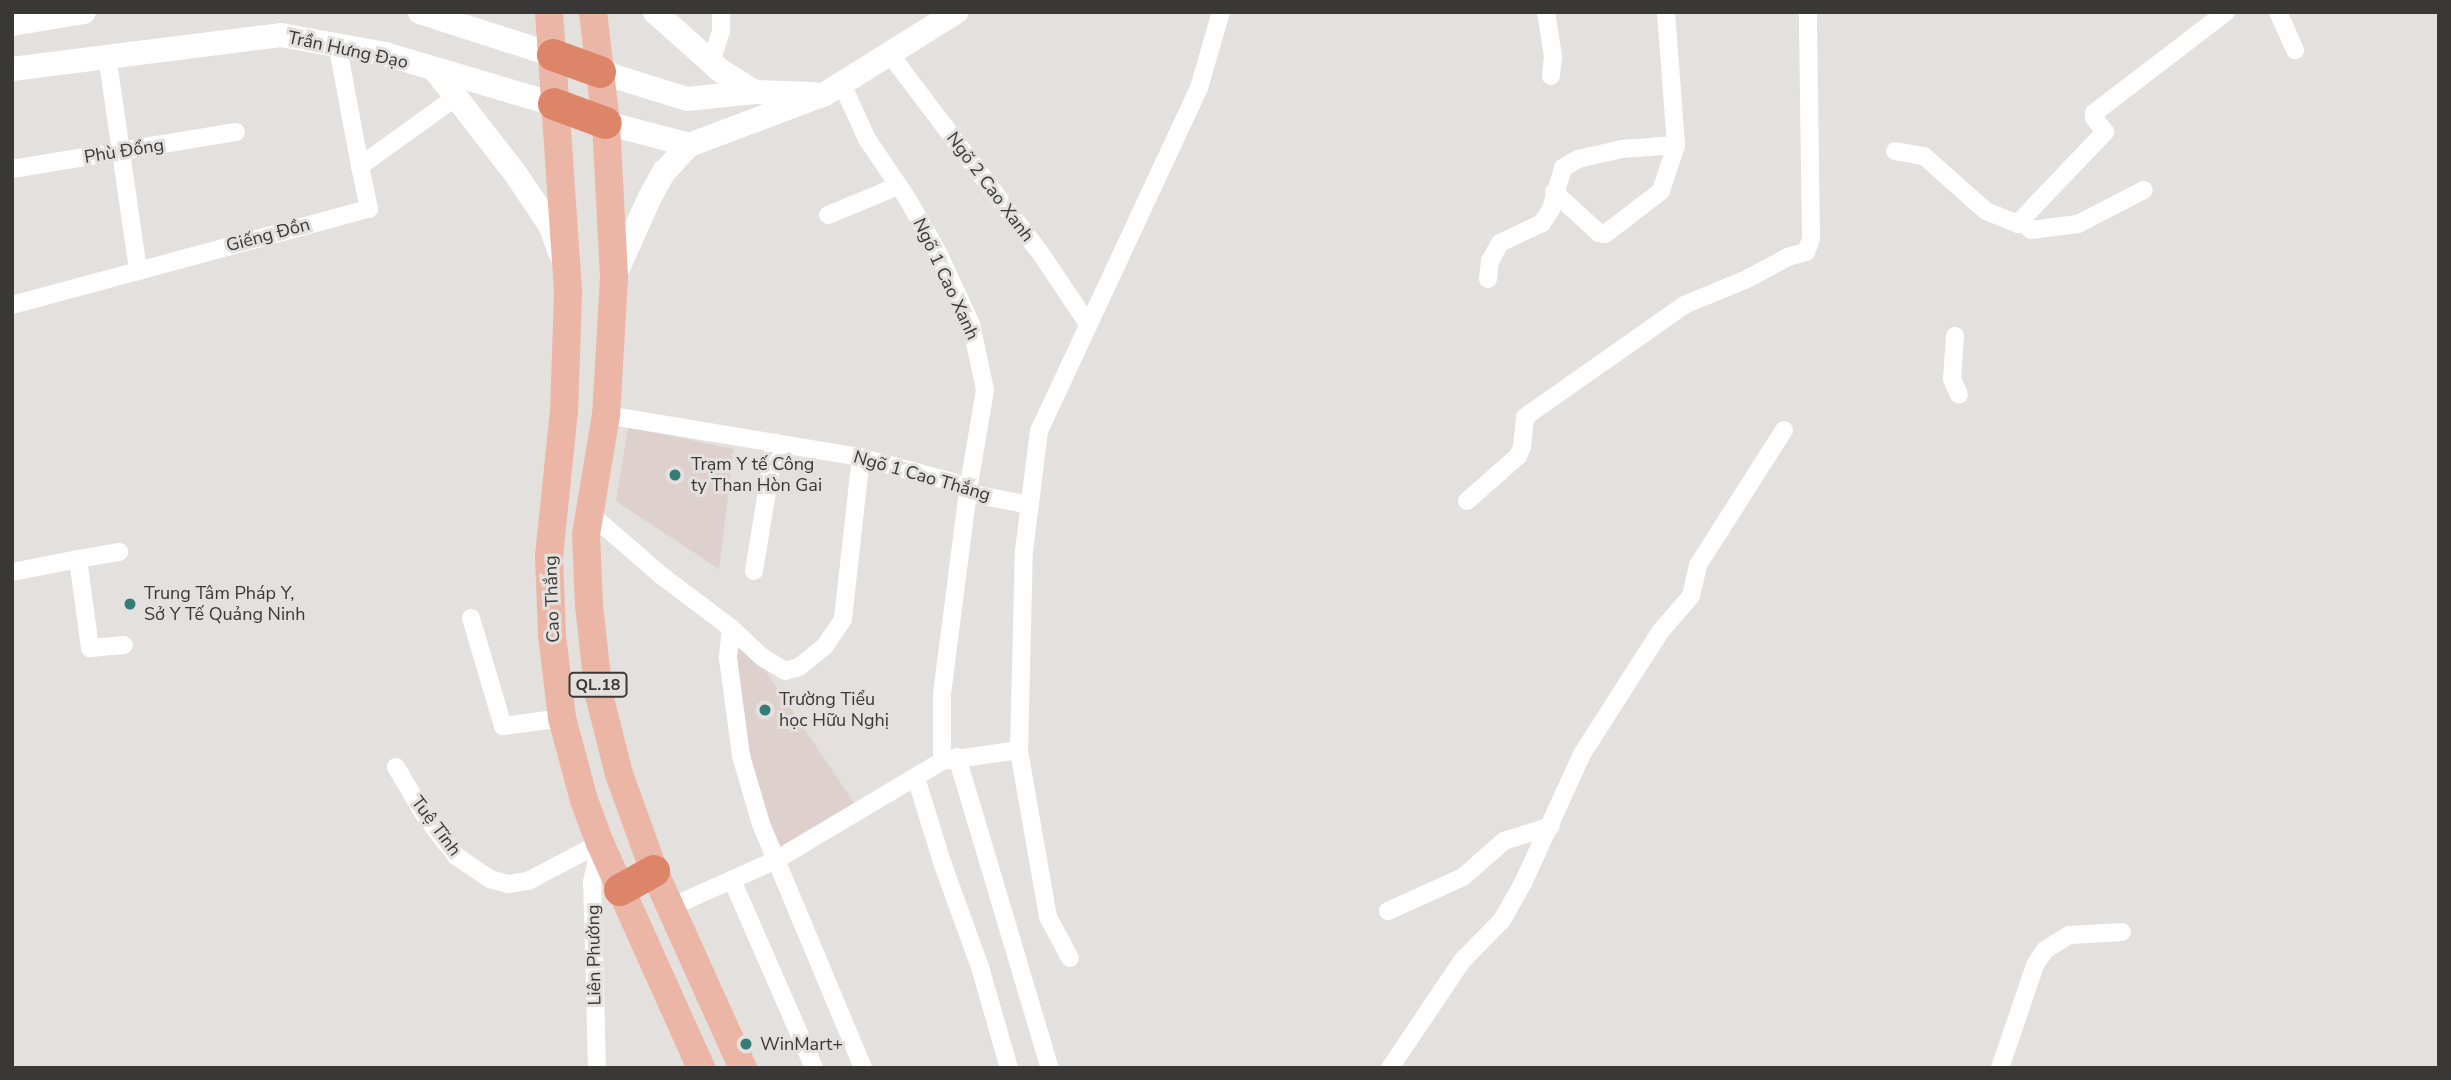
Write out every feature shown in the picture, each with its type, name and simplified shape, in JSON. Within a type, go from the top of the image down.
[{"type":"highway","points":[[553,55],[600,72]]},
{"type":"highway","points":[[554,104],[606,123]]},
{"type":"highway","points":[[620,890],[654,871]]},
{"type":"main road","points":[[12,24],[84,12]]},
{"type":"main road","name":"QL.18","points":[[550,12],[554,104]]},
{"type":"main road","name":"QL.18","points":[[593,12],[606,123]]},
{"type":"main road","points":[[655,12],[711,62],[754,92]]},
{"type":"main road","points":[[614,278],[664,172],[689,145],[834,89],[956,12]]},
{"type":"main road","points":[[430,13],[553,55]]},
{"type":"main road","name":"Trần Hưng Đạo","points":[[12,69],[107,55],[277,24],[554,104]]},
{"type":"main road","points":[[435,70],[485,130],[550,225],[568,293]]},
{"type":"main road","points":[[600,72],[687,99],[754,92],[834,89]]},
{"type":"main road","name":"Cao Thắng","points":[[554,104],[568,293],[564,411],[548,556],[552,635],[562,718],[584,800],[600,843],[701,1068]]},
{"type":"main road","points":[[606,123],[689,145]]},
{"type":"main road","name":"Cao Thắng","points":[[606,123],[614,278],[607,415],[589,512],[589,605],[599,695],[619,774],[654,871],[743,1068]]},
{"type":"street","points":[[711,62],[721,32],[721,12]]},
{"type":"street","points":[[1070,958],[1048,917],[1019,750],[1024,551],[1039,431],[1199,88],[1221,12]]},
{"type":"street","points":[[1546,12],[1553,56],[1551,76]]},
{"type":"street","points":[[1554,192],[1599,233],[1605,234],[1661,191],[1676,145],[1666,12]]},
{"type":"street","points":[[1467,501],[1518,456],[1522,447],[1525,417],[1684,305],[1747,279],[1788,257],[1806,252],[1811,239],[1808,12]]},
{"type":"street","points":[[1895,150],[1924,156],[1986,212],[2018,224],[2105,132],[2094,118],[2094,113],[2226,12]]},
{"type":"street","points":[[2278,12],[2295,50]]},
{"type":"street","points":[[337,43],[360,166],[456,97]]},
{"type":"street","name":"Ngõ 2 Cao Xanh","points":[[889,53],[1039,251],[1088,324]]},
{"type":"street","points":[[107,55],[138,269]]},
{"type":"street","name":"Ngõ 1 Cao Xanh","points":[[834,89],[898,186],[938,253],[971,324],[979,351],[985,390],[968,491],[942,694],[950,759],[1050,1068]]},
{"type":"street","name":"Phù Đổng","points":[[12,169],[236,132]]},
{"type":"street","points":[[1488,278],[1490,261],[1500,243],[1542,223],[1550,209],[1563,168],[1578,159],[1622,149],[1676,145]]},
{"type":"street","name":"Giếng Đồn","points":[[12,305],[369,209],[360,166]]},
{"type":"street","points":[[828,215],[898,186]]},
{"type":"street","points":[[2021,220],[2031,230],[2078,224],[2144,190]]},
{"type":"street","points":[[1955,336],[1952,379],[1959,395]]},
{"type":"street","name":"Ngõ 1 Cao Thắng","points":[[607,415],[861,457],[953,482],[968,491],[1030,505]]},
{"type":"street","points":[[1390,1068],[1462,961],[1502,920],[1582,754],[1660,632],[1691,596],[1698,565],[1784,430]]},
{"type":"street","points":[[754,571],[775,443]]},
{"type":"street","points":[[589,512],[662,576],[731,628],[762,657],[785,671],[799,667],[825,646],[843,619],[861,457]]},
{"type":"street","points":[[12,572],[119,552]]},
{"type":"street","points":[[78,559],[90,648],[124,645]]},
{"type":"street","points":[[471,618],[503,726],[562,718]]},
{"type":"street","points":[[731,628],[728,658],[741,756],[776,860],[863,1068]]},
{"type":"street","points":[[671,907],[776,860],[950,759],[1019,750]]},
{"type":"street","name":"Tuệ Tĩnh","points":[[396,767],[425,816],[456,856],[489,879],[508,884],[528,881],[600,843]]},
{"type":"street","points":[[916,778],[943,865],[980,967],[1009,1068]]},
{"type":"street","points":[[1388,911],[1463,877],[1504,841],[1550,825]]},
{"type":"street","name":"Liên Phường","points":[[597,1068],[592,882],[600,843]]},
{"type":"street","points":[[732,880],[814,1068]]},
{"type":"street","points":[[2000,1068],[2035,965],[2045,950],[2069,935],[2122,932]]},
{"type":"shaded area","name":"Trạm Y tế Công ty Than Hòn Gai","points":[[628,427],[734,449],[719,569],[616,501]]},
{"type":"shaded area","name":"Trường Tiểu học Hữu Nghị","points":[[744,648],[765,670],[856,806],[778,848],[747,762],[736,650]]},
{"type":"place","name":"Trạm Y tế Công ty Than Hòn Gai","points":[[675,475]]},
{"type":"place","name":"Trung Tâm Pháp Y, Sở Y Tế Quảng Ninh","points":[[130,604]]},
{"type":"place","name":"Trường Tiểu học Hữu Nghị","points":[[765,710]]},
{"type":"place","name":"WinMart+","points":[[746,1044]]}]
